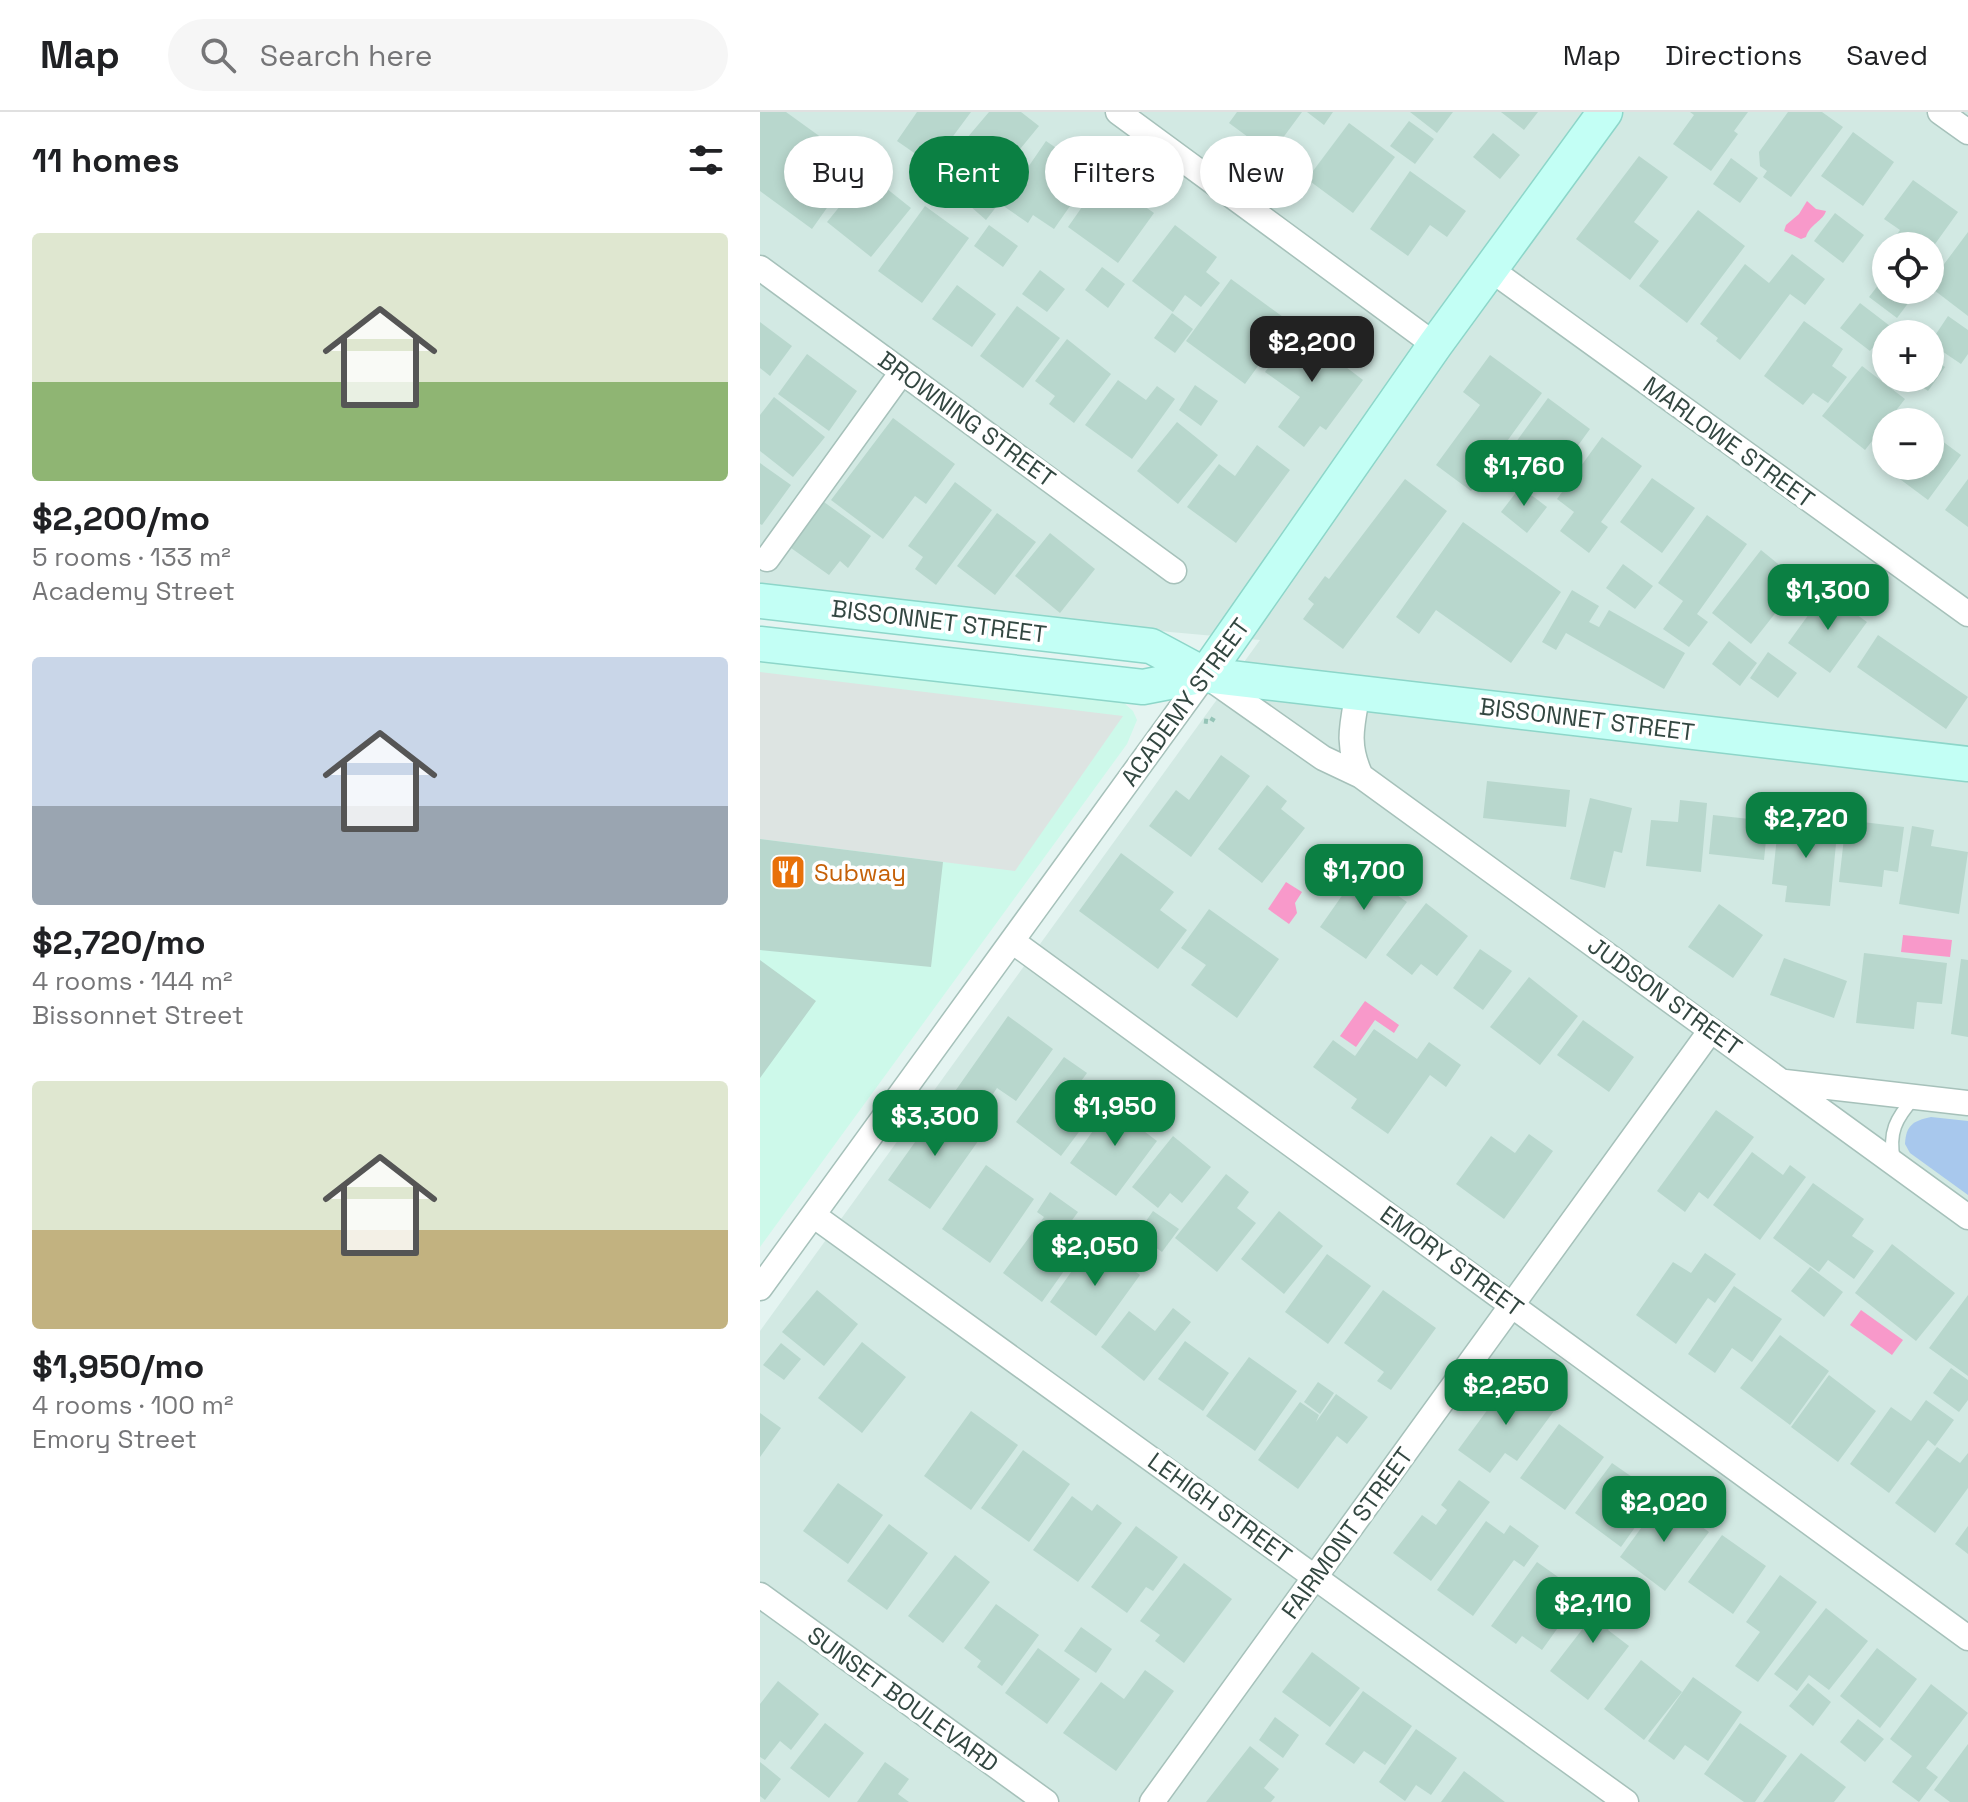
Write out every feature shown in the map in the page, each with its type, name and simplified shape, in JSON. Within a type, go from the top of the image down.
[{"type":"main road","name":"ACADEMY STREET","points":[[1205,675],[1435,345],[1605,112]]},
{"type":"main road","name":"BISSONNET STREET","points":[[760,601],[1151,646],[1205,675]]},
{"type":"main road","name":"BISSONNET STREET","points":[[760,644],[1143,687],[1205,675],[1968,764]]},
{"type":"street","points":[[1118,112],[1435,345]]},
{"type":"street","points":[[1940,112],[1968,132]]},
{"type":"street","name":"BROWNING STREET","points":[[760,268],[1174,571]]},
{"type":"street","name":"MARLOWE STREET","points":[[1490,269],[1968,614]]},
{"type":"street","points":[[767,559],[902,372]]},
{"type":"street","name":"JUDSON STREET","points":[[1205,675],[1323,758],[1361,776],[1968,1217]]},
{"type":"street","name":"ACADEMY STREET","points":[[760,1288],[1205,675]]},
{"type":"street","points":[[1358,692],[1350,736],[1352,757],[1361,776]]},
{"type":"street","name":"EMORY STREET","points":[[1012,941],[1968,1638]]},
{"type":"street","name":"FAIRMONT STREET","points":[[1152,1802],[1711,1030]]},
{"type":"street","points":[[1783,1082],[1968,1103]]},
{"type":"street","name":"LEHIGH STREET","points":[[813,1215],[1626,1802]]},
{"type":"street","name":"SUNSET BOULEVARD","points":[[760,1595],[1046,1802]]},
{"type":"lane","points":[[1894,1163],[1891,1146],[1893,1128],[1914,1097]]},
{"type":"path","points":[[1204,721],[1211,722],[1214,717]]},
{"type":"shaded area","points":[[760,112],[1968,112],[1968,1802],[760,1802],[760,1331],[1260,640],[760,584]]},
{"type":"shaded area","points":[[1807,201],[1816,209],[1826,211],[1801,239],[1784,231]]},
{"type":"shaded area","points":[[760,660],[1124,703],[1137,720],[1127,744],[760,1247]]},
{"type":"shaded area","points":[[760,672],[1123,716],[1015,871],[760,839]]},
{"type":"shaded area","points":[[1286,882],[1302,892],[1295,903],[1297,913],[1289,924],[1268,909]]},
{"type":"shaded area","points":[[1903,935],[1952,940],[1950,957],[1901,952]]},
{"type":"shaded area","points":[[1365,1001],[1399,1025],[1394,1033],[1375,1020],[1356,1047],[1340,1036]]},
{"type":"shaded area","points":[[1931,1117],[1968,1121],[1968,1195],[1910,1153],[1905,1144],[1912,1125]]},
{"type":"shaded area","points":[[1861,1310],[1903,1340],[1892,1355],[1850,1325]]},
{"type":"building","points":[[760,112],[786,112],[819,136],[784,136],[784,208],[827,208],[812,229],[760,191]]},
{"type":"building","points":[[917,112],[971,112],[953,136],[909,136],[909,149],[897,141]]},
{"type":"building","points":[[989,112],[1021,112],[1039,126],[1029,138],[969,136]]},
{"type":"building","points":[[1237,112],[1302,112],[1284,136],[1247,136],[1229,123]]},
{"type":"building","points":[[1307,112],[1333,112],[1324,125]]},
{"type":"building","points":[[1410,112],[1453,112],[1437,133]]},
{"type":"building","points":[[1501,112],[1538,112],[1524,130]]},
{"type":"building","points":[[1690,112],[1748,112],[1734,131],[1738,134],[1711,171],[1673,144],[1694,115]]},
{"type":"building","points":[[1788,112],[1822,112],[1843,127],[1791,197],[1763,177],[1767,171],[1760,166],[1759,152]]},
{"type":"building","points":[[1409,121],[1434,139],[1415,164],[1390,146]]},
{"type":"building","points":[[1349,123],[1395,157],[1353,213],[1313,183],[1313,171]]},
{"type":"building","points":[[1853,132],[1894,162],[1863,206],[1821,176]]},
{"type":"building","points":[[1493,133],[1520,155],[1500,179],[1473,157]]},
{"type":"building","points":[[1045,142],[1045,208],[1069,208],[1054,229],[1033,215],[1028,223],[1006,208],[1029,208],[1029,166]]},
{"type":"building","points":[[1639,156],[1668,177],[1634,222],[1659,241],[1630,280],[1576,239]]},
{"type":"building","points":[[1731,158],[1758,178],[1740,203],[1713,184]]},
{"type":"building","points":[[1410,171],[1466,211],[1447,237],[1430,225],[1408,256],[1370,229]]},
{"type":"building","points":[[1913,180],[1958,212],[1944,232],[1899,232],[1900,230],[1884,219]]},
{"type":"building","points":[[893,194],[911,208],[871,257],[827,222],[838,208],[893,208]]},
{"type":"building","points":[[924,208],[969,238],[922,303],[878,271]]},
{"type":"building","points":[[972,208],[995,208],[986,220]]},
{"type":"building","points":[[1081,208],[1147,208],[1154,213],[1118,263],[1068,227]]},
{"type":"building","points":[[1698,210],[1745,246],[1687,323],[1639,286]]},
{"type":"building","points":[[1835,213],[1864,235],[1843,263],[1814,241]]},
{"type":"building","points":[[989,225],[1018,246],[1003,267],[974,246]]},
{"type":"building","points":[[1175,225],[1217,257],[1206,272],[1220,283],[1201,307],[1185,295],[1173,312],[1132,281]]},
{"type":"building","points":[[1968,232],[1968,316],[1944,298],[1944,264]]},
{"type":"building","points":[[1792,254],[1825,279],[1805,305],[1790,294],[1740,360],[1700,324],[1745,264],[1769,283]]},
{"type":"building","points":[[1102,267],[1125,284],[1108,308],[1085,290]]},
{"type":"building","points":[[1040,270],[1065,289],[1047,312],[1022,294]]},
{"type":"building","points":[[1231,279],[1290,322],[1245,384],[1186,341]]},
{"type":"building","points":[[957,285],[996,314],[972,347],[932,319]]},
{"type":"building","points":[[1860,303],[1882,320],[1872,320],[1870,351],[1840,328]]},
{"type":"building","points":[[1878,304],[1908,304],[1897,318]]},
{"type":"building","points":[[1017,306],[1060,338],[1023,388],[980,356]]},
{"type":"building","points":[[1172,313],[1193,329],[1175,353],[1154,338]]},
{"type":"building","points":[[1948,316],[1968,330],[1968,354],[1961,364],[1944,352],[1944,322]]},
{"type":"building","points":[[1804,321],[1843,349],[1832,366],[1847,377],[1828,403],[1813,393],[1803,405],[1764,376]]},
{"type":"building","points":[[760,322],[792,346],[770,376],[760,368]]},
{"type":"building","points":[[1300,324],[1346,358],[1342,364],[1363,380],[1326,430],[1320,426],[1304,447],[1278,427],[1300,397],[1265,372]]},
{"type":"building","points":[[1067,339],[1111,374],[1074,423],[1049,404],[1055,396],[1035,381]]},
{"type":"building","points":[[807,354],[857,391],[829,431],[778,394]]},
{"type":"building","points":[[1490,355],[1542,393],[1471,491],[1436,465],[1480,405],[1463,392]]},
{"type":"building","points":[[1862,366],[1872,374],[1872,392],[1896,392],[1905,399],[1898,408],[1872,408],[1872,441],[1865,450],[1822,416]]},
{"type":"building","points":[[1118,380],[1146,400],[1157,386],[1175,399],[1132,459],[1085,425]]},
{"type":"building","points":[[1195,385],[1218,401],[1201,426],[1179,410]]},
{"type":"building","points":[[774,397],[825,437],[793,477],[760,451],[760,415]]},
{"type":"building","points":[[1548,398],[1590,429],[1550,484],[1508,453]]},
{"type":"building","points":[[893,418],[955,464],[926,504],[915,496],[883,539],[831,500]]},
{"type":"building","points":[[1177,422],[1218,455],[1178,504],[1137,471]]},
{"type":"building","points":[[1602,437],[1642,466],[1601,522],[1608,527],[1589,553],[1560,531],[1574,512],[1557,499]]},
{"type":"building","points":[[1944,442],[1961,455],[1944,478]]},
{"type":"building","points":[[1257,445],[1290,470],[1236,543],[1187,507],[1219,464],[1235,476]]},
{"type":"building","points":[[760,463],[791,485],[762,525],[760,524]]},
{"type":"building","points":[[1528,477],[1533,482],[1526,491],[1547,507],[1527,533],[1501,512]]},
{"type":"building","points":[[1652,478],[1695,508],[1662,553],[1620,522]]},
{"type":"building","points":[[1405,479],[1447,511],[1343,649],[1303,619],[1314,604],[1308,599],[1325,576],[1329,579]]},
{"type":"building","points":[[1968,479],[1968,527],[1945,510]]},
{"type":"building","points":[[1901,480],[1943,480],[1928,500]]},
{"type":"building","points":[[955,482],[992,510],[936,585],[915,569],[923,557],[908,546]]},
{"type":"building","points":[[824,502],[871,536],[848,568],[840,561],[829,575],[791,548]]},
{"type":"building","points":[[997,513],[1036,542],[995,595],[957,566]]},
{"type":"building","points":[[1707,515],[1747,544],[1697,614],[1708,622],[1689,647],[1663,629],[1683,601],[1658,583]]},
{"type":"building","points":[[1463,522],[1561,592],[1511,663],[1436,610],[1419,634],[1396,617]]},
{"type":"building","points":[[1050,533],[1095,569],[1060,613],[1015,576]]},
{"type":"building","points":[[1761,550],[1800,582],[1751,644],[1712,613]]},
{"type":"building","points":[[1623,564],[1653,586],[1635,609],[1606,588]]},
{"type":"building","points":[[1572,590],[1599,606],[1589,622],[1599,627],[1609,610],[1685,653],[1664,689],[1566,633],[1556,650],[1542,642]]},
{"type":"building","points":[[1825,592],[1867,622],[1830,673],[1788,643]]},
{"type":"building","points":[[1878,635],[1968,697],[1946,729],[1857,667]]},
{"type":"building","points":[[1729,641],[1757,663],[1740,686],[1712,664]]},
{"type":"building","points":[[1768,652],[1797,673],[1778,698],[1750,678]]},
{"type":"building","points":[[1221,755],[1250,776],[1191,857],[1149,826],[1176,790],[1189,800]]},
{"type":"building","points":[[1487,781],[1570,790],[1566,827],[1483,818]]},
{"type":"building","points":[[1267,785],[1287,801],[1281,809],[1305,828],[1262,883],[1218,849]]},
{"type":"building","points":[[1590,798],[1632,808],[1622,853],[1614,851],[1605,888],[1570,879]]},
{"type":"building","points":[[1680,800],[1707,803],[1701,872],[1646,866],[1651,820],[1678,822]]},
{"type":"building","points":[[1713,815],[1768,821],[1764,860],[1709,854]]},
{"type":"building","points":[[1779,817],[1838,823],[1830,906],[1785,902],[1787,886],[1772,884]]},
{"type":"building","points":[[1846,820],[1904,827],[1898,872],[1884,870],[1882,887],[1839,882]]},
{"type":"building","points":[[1912,826],[1934,830],[1931,846],[1968,852],[1959,914],[1899,904]]},
{"type":"building","points":[[760,839],[943,862],[931,967],[760,950]]},
{"type":"building","points":[[1121,853],[1174,892],[1160,910],[1187,930],[1158,969],[1079,911]]},
{"type":"building","points":[[1367,860],[1384,872],[1377,881],[1407,902],[1366,959],[1320,927]]},
{"type":"building","points":[[1426,903],[1468,936],[1437,976],[1421,964],[1412,975],[1386,955]]},
{"type":"building","points":[[1719,904],[1763,935],[1733,978],[1688,947]]},
{"type":"building","points":[[1209,909],[1279,959],[1237,1018],[1191,985],[1206,965],[1181,948]]},
{"type":"building","points":[[1480,949],[1512,971],[1483,1010],[1453,988]]},
{"type":"building","points":[[1864,953],[1947,963],[1942,1004],[1917,1002],[1914,1029],[1856,1023]]},
{"type":"building","points":[[1784,958],[1847,981],[1834,1018],[1770,995]]},
{"type":"building","points":[[1961,959],[1968,960],[1968,1037],[1951,1034]]},
{"type":"building","points":[[760,960],[816,1001],[760,1078]]},
{"type":"building","points":[[1529,977],[1578,1016],[1540,1065],[1490,1027]]},
{"type":"building","points":[[1008,1016],[1053,1049],[1016,1101],[997,1088],[978,1116],[951,1097]]},
{"type":"building","points":[[1583,1020],[1634,1057],[1609,1092],[1557,1055]]},
{"type":"building","points":[[1374,1029],[1417,1059],[1429,1042],[1461,1065],[1446,1087],[1430,1075],[1388,1134],[1351,1108],[1357,1099],[1313,1067],[1333,1040],[1355,1056]]},
{"type":"building","points":[[1064,1057],[1087,1073],[1079,1084],[1102,1101],[1061,1156],[1016,1122]]},
{"type":"building","points":[[1118,1096],[1143,1114],[1136,1125],[1157,1141],[1116,1196],[1070,1163]]},
{"type":"building","points":[[940,1107],[981,1137],[930,1209],[888,1180]]},
{"type":"building","points":[[1716,1110],[1754,1137],[1708,1199],[1699,1192],[1685,1212],[1657,1191]]},
{"type":"building","points":[[1529,1134],[1553,1151],[1504,1219],[1456,1184],[1491,1136],[1515,1153]]},
{"type":"building","points":[[1173,1136],[1211,1167],[1182,1203],[1170,1193],[1158,1208],[1132,1187]]},
{"type":"building","points":[[1752,1152],[1783,1175],[1790,1165],[1806,1177],[1760,1240],[1713,1205]]},
{"type":"building","points":[[986,1165],[1034,1199],[990,1263],[942,1229]]},
{"type":"building","points":[[1226,1174],[1249,1192],[1237,1208],[1256,1223],[1217,1272],[1175,1238]]},
{"type":"building","points":[[1813,1183],[1864,1219],[1852,1236],[1874,1251],[1854,1279],[1828,1260],[1819,1272],[1773,1238]]},
{"type":"building","points":[[1050,1192],[1078,1212],[1062,1234],[1081,1247],[1042,1302],[1003,1273],[1044,1217],[1037,1212]]},
{"type":"building","points":[[1153,1211],[1179,1229],[1162,1252],[1137,1234]]},
{"type":"building","points":[[1279,1211],[1323,1246],[1284,1294],[1241,1259]]},
{"type":"building","points":[[1093,1241],[1140,1275],[1096,1336],[1050,1302]]},
{"type":"building","points":[[1892,1244],[1955,1293],[1916,1341],[1855,1293]]},
{"type":"building","points":[[1705,1253],[1736,1274],[1715,1303],[1708,1298],[1676,1344],[1636,1315],[1673,1262],[1691,1273]]},
{"type":"building","points":[[1327,1254],[1371,1286],[1328,1344],[1285,1312]]},
{"type":"building","points":[[1810,1267],[1843,1292],[1824,1317],[1791,1291]]},
{"type":"building","points":[[1734,1286],[1782,1319],[1752,1362],[1732,1348],[1715,1373],[1688,1354]]},
{"type":"building","points":[[817,1290],[858,1324],[824,1366],[782,1332]]},
{"type":"building","points":[[1383,1290],[1436,1328],[1391,1390],[1377,1381],[1384,1372],[1344,1343]]},
{"type":"building","points":[[1968,1295],[1968,1376],[1929,1348]]},
{"type":"building","points":[[1173,1308],[1191,1322],[1144,1381],[1101,1347],[1129,1311],[1155,1331]]},
{"type":"building","points":[[1780,1335],[1829,1371],[1790,1425],[1740,1388]]},
{"type":"building","points":[[1185,1341],[1229,1373],[1203,1411],[1158,1379]]},
{"type":"building","points":[[862,1342],[906,1377],[862,1433],[818,1398]]},
{"type":"building","points":[[781,1343],[801,1359],[784,1380],[763,1365]]},
{"type":"building","points":[[1249,1357],[1297,1391],[1255,1451],[1206,1416]]},
{"type":"building","points":[[1951,1368],[1968,1380],[1968,1400],[1959,1412],[1933,1393]]},
{"type":"building","points":[[1829,1375],[1876,1411],[1838,1462],[1791,1427]]},
{"type":"building","points":[[1510,1379],[1554,1411],[1517,1461],[1505,1453],[1490,1473],[1458,1450]]},
{"type":"building","points":[[1318,1382],[1334,1393],[1320,1414],[1304,1402]]},
{"type":"building","points":[[1336,1394],[1368,1417],[1347,1444],[1337,1436],[1298,1489],[1258,1460],[1300,1402],[1319,1415],[1316,1422]]},
{"type":"building","points":[[1926,1400],[1954,1420],[1935,1446],[1928,1440],[1889,1493],[1850,1464],[1891,1407],[1911,1421]]},
{"type":"building","points":[[971,1411],[1018,1445],[971,1510],[924,1476]]},
{"type":"building","points":[[760,1413],[781,1428],[760,1457]]},
{"type":"building","points":[[1559,1424],[1604,1457],[1565,1510],[1520,1478]]},
{"type":"building","points":[[1937,1447],[1960,1463],[1968,1453],[1968,1488],[1935,1533],[1895,1503]]},
{"type":"building","points":[[1023,1450],[1070,1484],[1029,1542],[981,1508]]},
{"type":"building","points":[[1612,1463],[1658,1495],[1621,1547],[1575,1513]]},
{"type":"building","points":[[1459,1480],[1490,1502],[1431,1581],[1393,1553],[1422,1515],[1436,1525],[1447,1510],[1441,1505]]},
{"type":"building","points":[[838,1483],[883,1515],[848,1564],[803,1531]]},
{"type":"building","points":[[1072,1496],[1092,1511],[1097,1504],[1122,1523],[1078,1582],[1033,1550]]},
{"type":"building","points":[[1663,1498],[1709,1532],[1665,1591],[1620,1557]]},
{"type":"building","points":[[1486,1521],[1504,1534],[1510,1525],[1539,1546],[1524,1567],[1514,1560],[1473,1616],[1437,1590]]},
{"type":"building","points":[[889,1524],[928,1553],[887,1610],[847,1581]]},
{"type":"building","points":[[1136,1526],[1178,1557],[1153,1591],[1146,1587],[1127,1613],[1091,1587]]},
{"type":"building","points":[[1968,1526],[1968,1554],[1955,1544]]},
{"type":"building","points":[[1722,1535],[1766,1566],[1733,1614],[1688,1582]]},
{"type":"building","points":[[955,1555],[990,1582],[943,1643],[908,1616]]},
{"type":"building","points":[[1537,1562],[1582,1594],[1542,1650],[1522,1636],[1516,1644],[1491,1626]]},
{"type":"building","points":[[1184,1563],[1232,1599],[1184,1663],[1155,1641],[1160,1635],[1140,1621]]},
{"type":"building","points":[[1780,1575],[1817,1602],[1758,1682],[1735,1666],[1760,1632],[1746,1622]]},
{"type":"building","points":[[1602,1583],[1628,1603],[1608,1630],[1629,1646],[1588,1700],[1550,1671],[1591,1618],[1581,1609]]},
{"type":"building","points":[[996,1604],[1039,1635],[1002,1686],[977,1667],[981,1661],[964,1648]]},
{"type":"building","points":[[1826,1608],[1868,1641],[1829,1690],[1809,1675],[1797,1691],[1774,1674]]},
{"type":"building","points":[[1081,1627],[1112,1649],[1096,1673],[1064,1651]]},
{"type":"building","points":[[1038,1648],[1080,1679],[1047,1724],[1005,1693]]},
{"type":"building","points":[[1877,1648],[1917,1679],[1880,1728],[1840,1696]]},
{"type":"building","points":[[1312,1652],[1360,1688],[1330,1727],[1282,1692]]},
{"type":"building","points":[[1641,1660],[1682,1692],[1644,1740],[1604,1709]]},
{"type":"building","points":[[1145,1670],[1174,1691],[1116,1771],[1063,1733],[1101,1682],[1124,1699]]},
{"type":"building","points":[[1693,1677],[1742,1712],[1708,1761],[1685,1745],[1674,1760],[1648,1741]]},
{"type":"building","points":[[778,1681],[819,1714],[791,1750],[780,1741],[765,1760],[760,1757],[760,1704]]},
{"type":"building","points":[[1808,1683],[1831,1702],[1813,1726],[1789,1706]]},
{"type":"building","points":[[1931,1684],[1968,1713],[1926,1768],[1938,1777],[1919,1802],[1892,1782],[1912,1756],[1890,1739]]},
{"type":"building","points":[[1363,1691],[1412,1726],[1385,1765],[1364,1751],[1354,1764],[1325,1744]]},
{"type":"building","points":[[1275,1717],[1299,1735],[1283,1758],[1259,1740]]},
{"type":"building","points":[[1858,1719],[1884,1739],[1865,1762],[1840,1742]]},
{"type":"building","points":[[825,1723],[864,1753],[829,1798],[790,1768]]},
{"type":"building","points":[[1740,1723],[1787,1756],[1755,1802],[1744,1802],[1704,1774]]},
{"type":"building","points":[[1416,1729],[1457,1758],[1431,1795],[1416,1785],[1405,1801],[1379,1782]]},
{"type":"building","points":[[1968,1744],[1968,1802],[1950,1802],[1934,1790]]},
{"type":"building","points":[[1250,1746],[1279,1769],[1264,1788],[1275,1797],[1271,1802],[1206,1802]]},
{"type":"building","points":[[1801,1753],[1846,1787],[1834,1802],[1763,1802]]},
{"type":"building","points":[[760,1762],[781,1779],[765,1800],[760,1796]]},
{"type":"building","points":[[885,1762],[909,1779],[898,1794],[909,1802],[857,1802]]},
{"type":"building","points":[[1464,1771],[1505,1802],[1441,1802]]},
{"type":"place","name":"Subway","points":[[788,872]]}]
